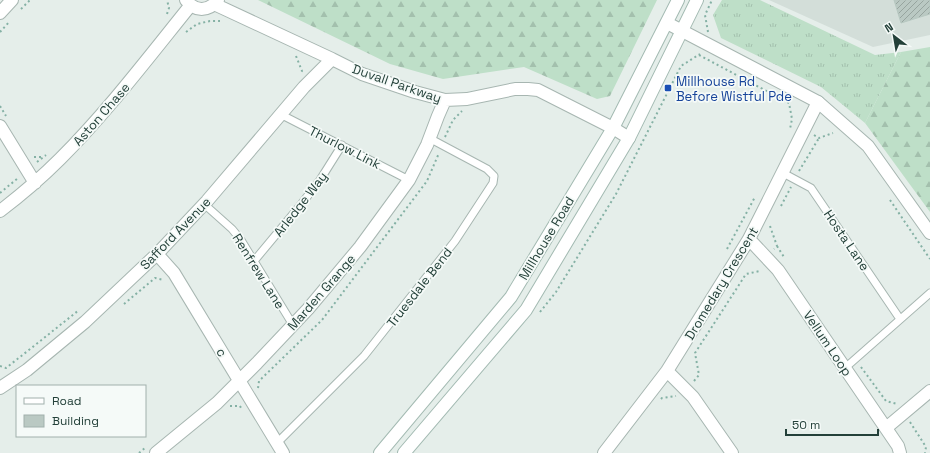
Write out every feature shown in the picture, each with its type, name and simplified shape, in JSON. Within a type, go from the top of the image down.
[{"type":"street","points":[[0,13],[12,0]]},
{"type":"street","name":"Millhouse Road","points":[[380,453],[511,297],[613,128],[678,0]]},
{"type":"street","name":"Millhouse Road","points":[[404,453],[526,310],[628,138],[697,0]]},
{"type":"street","points":[[188,3],[197,9],[205,9],[211,7],[216,2]]},
{"type":"street","name":"Duvall Parkway","points":[[216,2],[362,74],[415,92],[445,100],[467,99],[515,89],[538,90],[613,128],[628,138]]},
{"type":"street","name":"Aston Chase","points":[[0,211],[35,183],[70,149],[107,108],[188,3]]},
{"type":"street","points":[[667,23],[818,102],[868,146],[930,233]]},
{"type":"street","name":"Safford Avenue","points":[[0,388],[27,370],[85,322],[157,254],[204,204],[304,87],[332,59]]},
{"type":"street","name":"Marden Grange","points":[[154,448],[217,403],[308,309],[360,247],[409,180],[427,145],[445,100]]},
{"type":"street","name":"Dromedary Crescent","points":[[604,453],[667,371],[749,239],[818,102]]},
{"type":"street","points":[[0,126],[35,183]]},
{"type":"street","name":"Vellum Loop","points":[[749,239],[778,270],[886,428],[898,446],[900,453]]},
{"type":"street","name":"c","points":[[157,254],[174,273],[280,448]]},
{"type":"street","points":[[511,297],[526,310]]},
{"type":"street","points":[[667,371],[693,397],[732,453]]},
{"type":"street","points":[[886,428],[930,391]]},
{"type":"lane","name":"Thurlow Link","points":[[280,114],[409,180]]},
{"type":"lane","name":"Truesdale Bend","points":[[280,448],[364,356],[455,240],[493,183],[494,176],[487,169],[429,138]]},
{"type":"lane","name":"Arledge Way","points":[[254,261],[320,180],[342,145]]},
{"type":"lane","name":"Hosta Lane","points":[[783,173],[811,188],[900,319]]},
{"type":"lane","name":"Renfrew Lane","points":[[204,204],[232,229],[241,240],[293,325]]},
{"type":"lane","points":[[845,368],[930,293]]},
{"type":"path","points":[[166,18],[169,8],[167,0]]},
{"type":"path","points":[[708,44],[710,40],[705,15],[712,0]]},
{"type":"path","points":[[182,34],[196,24],[210,21],[223,22]]},
{"type":"path","points":[[296,55],[302,71],[297,77]]},
{"type":"path","points":[[699,55],[789,103],[792,119],[789,134]]},
{"type":"path","points":[[258,389],[259,381],[322,320],[427,181],[453,120],[464,108]]},
{"type":"path","points":[[792,119],[819,138]]},
{"type":"path","points":[[780,206],[819,138],[833,132]]},
{"type":"path","points":[[0,193],[47,153]]},
{"type":"path","points":[[887,195],[930,258]]},
{"type":"path","points":[[726,250],[756,196]]},
{"type":"path","points":[[657,404],[662,398],[680,396],[699,375],[695,353],[746,274],[760,271],[777,246],[770,226]]},
{"type":"path","points":[[120,307],[155,278],[164,280]]},
{"type":"path","points":[[0,366],[6,368],[82,307]]},
{"type":"path","points":[[229,406],[240,406],[244,414],[255,407]]},
{"type":"path","points":[[139,453],[154,448]]},
{"type":"shaded area","points":[[769,0],[930,0],[930,35],[873,47]]},
{"type":"green space","points":[[258,0],[657,0],[610,96],[597,99],[524,67],[443,79],[390,64]]},
{"type":"green space","points":[[722,0],[760,0],[875,55],[901,52],[865,123],[821,87],[721,38],[713,15]]},
{"type":"green space","points":[[930,47],[930,212],[865,123],[901,52]]},
{"type":"building","points":[[894,0],[930,0],[930,14],[901,23]]},
{"type":"place","name":"Millhouse Rd Before Wistful Pde","points":[[668,88]]}]
